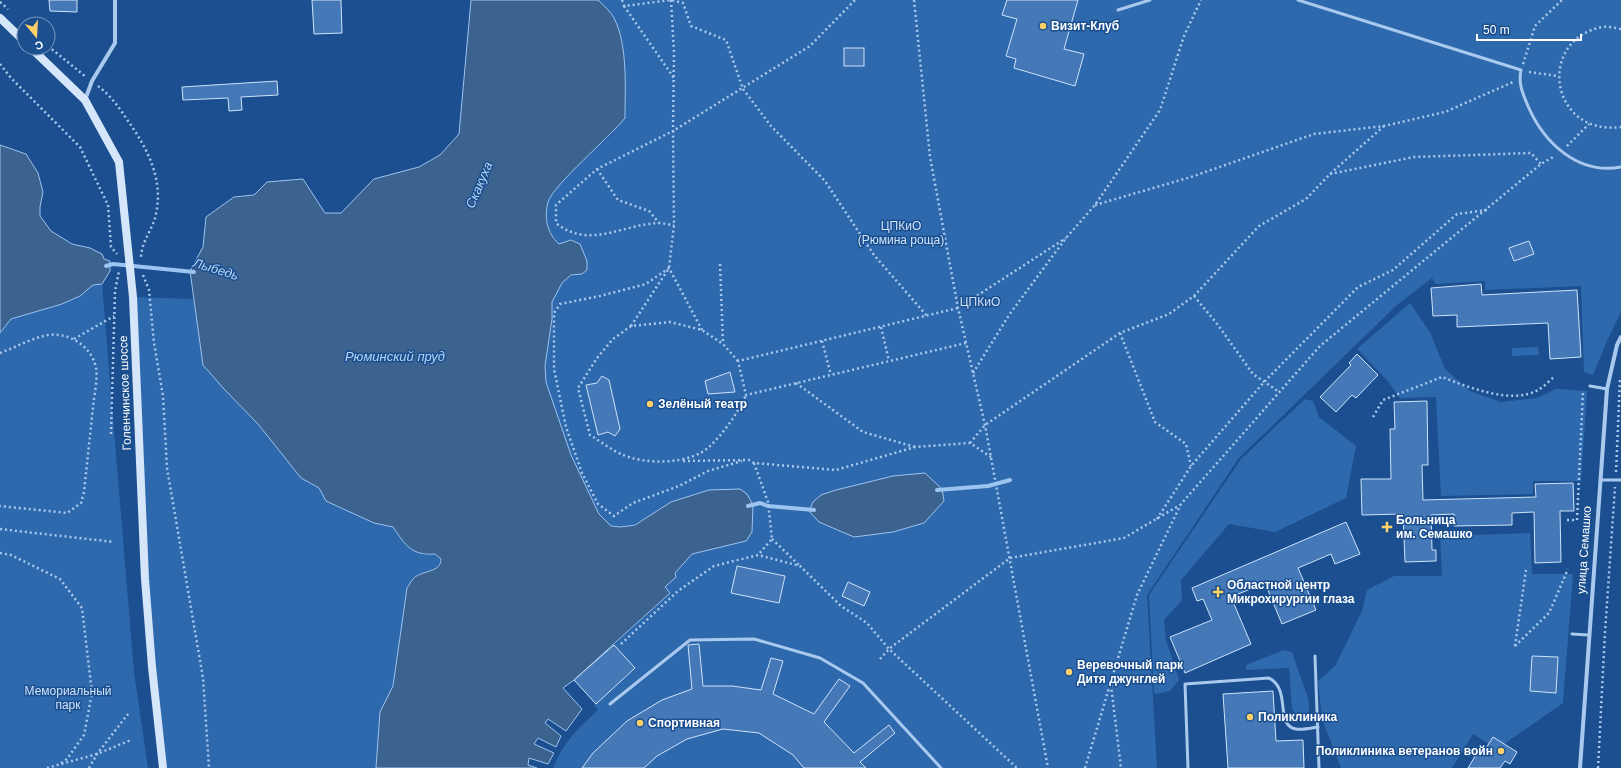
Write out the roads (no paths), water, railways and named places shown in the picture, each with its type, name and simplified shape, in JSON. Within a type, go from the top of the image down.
[{"type":"street","points":[[85,100],[92,81],[115,43],[115,0]]},
{"type":"street","points":[[0,18],[16,33]]},
{"type":"street","name":"Голенчинское шоссе","points":[[39,56],[85,100],[119,162],[130,255],[145,579],[162,768]]},
{"type":"street","name":"улица Семашко","points":[[1580,768],[1588,635],[1607,389],[1617,345],[1621,336]]},
{"type":"lane","points":[[1118,10],[1150,0]]},
{"type":"lane","points":[[1298,0],[1521,70],[1519,80],[1522,92],[1535,123],[1549,142],[1561,152],[1585,164],[1611,169],[1621,167]]},
{"type":"lane","points":[[1590,386],[1607,389]]},
{"type":"lane","points":[[1600,480],[1621,480]]},
{"type":"lane","points":[[1572,634],[1588,635]]},
{"type":"lane","points":[[610,704],[690,640],[754,639],[820,658],[863,683],[941,768]]},
{"type":"lane","points":[[1316,656],[1319,768]]},
{"type":"lane","points":[[1188,768],[1185,684],[1269,678],[1275,681],[1280,687],[1285,720],[1288,725],[1296,729],[1318,727]]},
{"type":"water","name":"Рюминский пруд","points":[[471,0],[598,0],[614,18],[622,41],[625,67],[625,118],[560,184],[548,202],[546,214],[549,230],[555,240],[559,244],[571,240],[580,244],[587,261],[587,270],[582,274],[571,275],[562,283],[552,302],[552,319],[545,366],[546,382],[571,455],[599,514],[611,526],[621,527],[635,525],[671,502],[709,490],[740,489],[747,494],[753,505],[752,532],[746,541],[692,554],[675,573],[676,577],[665,587],[670,593],[574,680],[563,688],[582,709],[566,731],[548,719],[545,723],[561,736],[556,747],[538,738],[534,744],[554,753],[548,764],[529,758],[528,765],[537,768],[376,768],[380,712],[393,686],[407,588],[417,575],[438,567],[441,559],[435,554],[420,553],[410,548],[405,544],[393,527],[374,523],[326,501],[319,488],[301,478],[258,424],[203,365],[190,271],[203,247],[206,217],[234,197],[254,195],[267,182],[303,179],[325,213],[341,213],[374,179],[419,167],[440,155],[459,134]]},
{"type":"water","points":[[0,145],[26,154],[38,173],[43,192],[40,216],[51,231],[72,244],[90,248],[102,254],[104,259],[110,261],[110,271],[102,284],[93,285],[80,296],[62,304],[11,319],[0,333]]},
{"type":"water","points":[[925,473],[942,489],[944,501],[924,523],[893,532],[854,537],[819,522],[809,511],[813,502],[821,495],[836,490],[893,476]]},
{"type":"waterway","name":"Лыбедь","points":[[106,266],[113,264],[194,272]]},
{"type":"waterway","points":[[937,490],[988,486],[1010,480]]},
{"type":"waterway","points":[[748,506],[760,503],[768,506],[814,510]]},
{"type":"place","name":"Визит-Клуб","points":[[1043,26]]},
{"type":"place","name":"Зелёный театр","points":[[650,404]]},
{"type":"place","name":"Больница им. Семашко","points":[[1387,527]]},
{"type":"place","name":"Областной центр Микрохирургии глаза","points":[[1218,592]]},
{"type":"place","name":"Веревочный парк Дитя джунглей","points":[[1069,672]]},
{"type":"place","name":"Поликлиника","points":[[1250,717]]},
{"type":"place","name":"Спортивная","points":[[640,723]]},
{"type":"place","name":"Поликлиника ветеранов войн","points":[[1501,751]]},
{"type":"water label","name":"Скакуха","points":[[479,185]]},
{"type":"park label","name":"ЦПКиО (Рюмина роща)","points":[[901,233]]},
{"type":"park label","name":"ЦПКиО","points":[[980,302]]},
{"type":"park label","name":"Мемориальный парк","points":[[68,698]]}]
